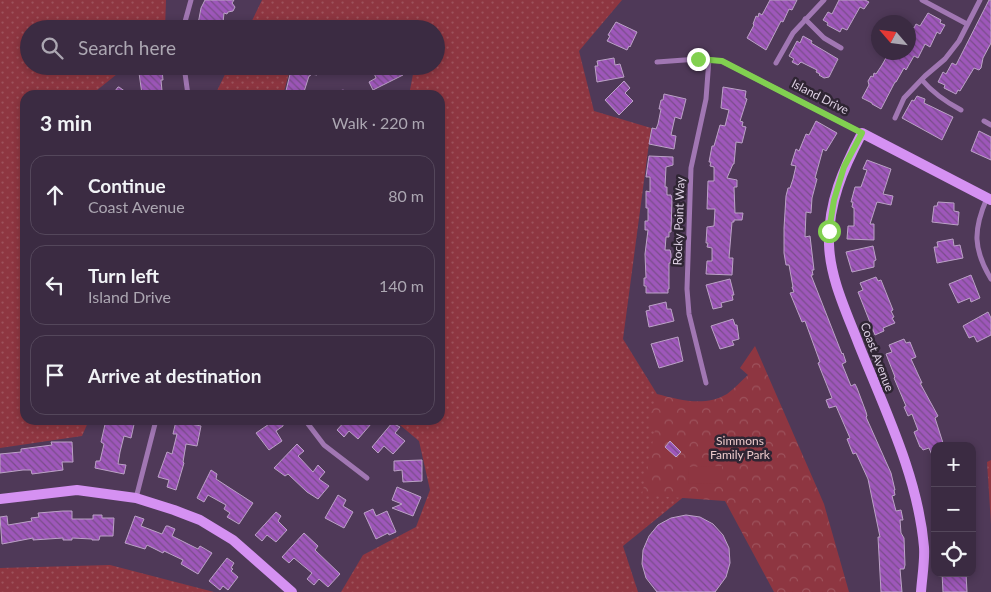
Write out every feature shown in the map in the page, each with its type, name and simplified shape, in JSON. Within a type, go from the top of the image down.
[{"type":"street","points":[[186,20],[191,0]]},
{"type":"street","points":[[776,62],[793,33],[824,0]]},
{"type":"street","points":[[922,0],[967,24]]},
{"type":"street","points":[[896,118],[904,98],[945,59],[959,41],[980,0]]},
{"type":"street","points":[[805,20],[824,38],[841,48]]},
{"type":"street","name":"Island Drive","points":[[657,62],[709,59],[722,61],[989,199]]},
{"type":"street","name":"Rocky Point Way","points":[[706,383],[689,314],[687,289],[692,168],[706,99],[709,59]]},
{"type":"street","points":[[185,75],[187,90]]},
{"type":"street","points":[[922,80],[931,91],[961,110]]},
{"type":"street","points":[[984,121],[991,125]]},
{"type":"street","name":"Coast Avenue","points":[[862,133],[844,167],[834,200],[829,231],[829,246],[835,281],[905,461],[915,496],[924,548],[922,592]]},
{"type":"street","points":[[989,199],[978,222],[977,240],[981,263],[991,279]]},
{"type":"street","points":[[136,498],[155,425]]},
{"type":"street","points":[[308,425],[324,445],[366,478]]},
{"type":"street","points":[[0,499],[77,490],[136,498],[174,510],[200,520],[233,540],[292,592]]},
{"type":"green space","points":[[0,0],[166,0],[165,20],[20,20],[20,75],[116,75],[97,90],[20,90],[20,425],[87,425],[82,436],[0,448]]},
{"type":"green space","points":[[262,0],[622,0],[579,51],[594,111],[651,128],[623,339],[657,394],[658,426],[686,495],[623,546],[638,592],[341,592],[363,555],[416,527],[430,490],[419,441],[400,425],[445,425],[445,90],[410,90],[413,75],[445,75],[445,20],[252,20]]},
{"type":"green space","points":[[225,75],[289,75],[284,90],[217,90]]},
{"type":"green space","name":"Simmons Family Park","points":[[755,346],[824,504],[849,592],[774,592],[725,501],[642,495],[655,430],[648,425],[657,394],[692,401],[719,398],[727,394],[748,375],[740,368]]},
{"type":"green space","points":[[991,460],[991,524],[987,462]]},
{"type":"green space","points":[[722,466],[722,483],[689,484],[688,467]]},
{"type":"green space","points":[[110,565],[214,592],[0,592],[0,568]]},
{"type":"building","points":[[205,0],[234,0],[232,3],[235,7],[233,11],[227,14],[224,13],[223,20],[199,20]]},
{"type":"building","points":[[770,0],[797,0],[792,10],[789,9],[783,22],[781,21],[766,50],[747,38],[754,25],[756,16],[758,17],[759,13],[762,15]]},
{"type":"building","points":[[839,0],[865,0],[869,2],[864,9],[860,7],[847,30],[842,28],[840,32],[827,25],[828,23],[823,20],[828,12],[832,14]]},
{"type":"building","points":[[989,0],[991,0],[991,43],[983,58],[981,68],[979,70],[974,68],[960,91],[958,90],[956,94],[944,88],[945,85],[938,82],[943,72],[946,74],[952,63],[956,65]]},
{"type":"building","points":[[928,13],[941,20],[940,23],[945,25],[940,34],[937,32],[930,47],[925,44],[918,58],[916,57],[916,24],[920,26]]},
{"type":"building","points":[[616,22],[637,32],[627,50],[607,41],[610,36],[608,35]]},
{"type":"building","points":[[803,36],[838,59],[829,77],[824,78],[816,72],[817,70],[801,62],[798,65],[792,62],[794,59],[789,56],[797,41],[800,43]]},
{"type":"building","points":[[614,58],[615,65],[620,64],[624,77],[597,82],[595,66],[598,66],[597,61]]},
{"type":"building","points":[[885,60],[912,60],[895,82],[881,109],[862,98],[869,85],[868,81],[871,76],[873,77],[874,73],[876,74]]},
{"type":"building","points":[[139,75],[162,75],[162,90],[141,90]]},
{"type":"building","points":[[290,75],[310,75],[305,90],[286,90]]},
{"type":"building","points":[[375,75],[403,75],[373,90],[369,82],[376,78]]},
{"type":"building","points":[[624,81],[630,88],[625,93],[633,101],[619,115],[605,100]]},
{"type":"building","points":[[723,87],[746,91],[745,98],[747,99],[740,121],[743,122],[742,126],[746,127],[742,143],[736,142],[734,164],[727,178],[737,180],[737,187],[734,187],[735,213],[743,213],[742,220],[734,220],[732,222],[729,258],[733,258],[732,275],[706,274],[707,261],[712,261],[712,248],[707,247],[708,243],[706,243],[707,227],[714,226],[715,209],[707,209],[708,181],[714,181],[714,167],[710,166],[711,162],[709,162],[712,146],[714,146],[720,125],[725,126],[729,110],[721,108]]},
{"type":"building","points":[[664,94],[686,99],[681,119],[675,117],[671,135],[676,136],[674,149],[649,144],[652,128],[656,129],[658,124],[661,109],[659,109]]},
{"type":"building","points":[[917,96],[925,99],[924,103],[953,117],[942,140],[902,118],[912,100],[914,101]]},
{"type":"building","points":[[816,121],[837,133],[826,151],[823,149],[815,178],[817,179],[812,198],[811,213],[806,212],[805,237],[810,236],[814,270],[812,270],[813,275],[811,275],[843,353],[846,362],[842,364],[851,386],[855,384],[857,388],[866,417],[891,473],[895,490],[895,495],[892,496],[896,511],[901,510],[903,520],[900,520],[901,533],[904,538],[905,565],[904,569],[900,569],[902,592],[881,592],[878,537],[880,537],[868,479],[856,453],[853,454],[847,439],[850,438],[836,406],[829,408],[826,400],[832,398],[818,363],[820,362],[805,321],[802,322],[790,293],[794,292],[789,265],[786,265],[784,253],[786,196],[796,166],[791,165],[796,149],[799,151],[806,134],[809,135]]},
{"type":"building","points":[[979,131],[991,137],[991,160],[971,151]]},
{"type":"building","points":[[649,156],[673,157],[673,165],[666,167],[665,187],[667,187],[667,195],[671,195],[672,199],[671,232],[669,232],[669,237],[666,237],[665,250],[670,250],[671,254],[668,293],[646,293],[646,286],[644,286],[648,230],[645,230],[645,221],[648,221],[646,191],[650,192],[650,177],[646,177]]},
{"type":"building","points":[[867,160],[891,169],[883,194],[893,196],[891,205],[877,202],[870,224],[874,224],[874,240],[847,239],[848,226],[854,226],[854,208],[852,207],[853,202],[851,202],[855,187],[861,187],[867,170],[863,169]]},
{"type":"building","points":[[938,202],[954,203],[954,211],[959,212],[958,225],[932,222],[934,206],[937,206]]},
{"type":"building","points":[[953,239],[954,246],[960,245],[963,258],[937,263],[934,247],[938,247],[937,242]]},
{"type":"building","points":[[873,246],[876,260],[874,261],[874,267],[852,272],[846,252]]},
{"type":"building","points":[[971,275],[980,298],[971,302],[970,298],[958,303],[949,284]]},
{"type":"building","points":[[876,277],[878,281],[881,280],[893,310],[891,311],[894,317],[892,318],[895,323],[883,328],[884,331],[875,335],[858,292],[863,290],[860,283]]},
{"type":"building","points":[[730,279],[734,295],[732,295],[733,300],[721,303],[722,307],[713,309],[706,285]]},
{"type":"building","points":[[666,302],[667,309],[671,309],[674,321],[649,327],[646,311],[650,310],[649,306]]},
{"type":"building","points":[[988,312],[991,318],[991,335],[977,342],[974,336],[969,338],[963,326]]},
{"type":"building","points":[[733,319],[735,325],[737,325],[739,339],[732,341],[734,345],[720,349],[711,326]]},
{"type":"building","points":[[678,337],[683,361],[659,368],[651,344]]},
{"type":"building","points":[[904,339],[906,343],[910,342],[916,357],[911,359],[922,383],[920,383],[938,416],[935,418],[943,442],[931,442],[931,453],[929,448],[923,450],[920,447],[914,432],[918,430],[912,414],[908,416],[904,407],[906,406],[886,354],[892,352],[889,345]]},
{"type":"building","points":[[105,425],[134,425],[131,438],[124,436],[120,452],[118,464],[126,465],[124,474],[95,468],[96,461],[100,461],[104,444],[101,442]]},
{"type":"building","points":[[175,425],[201,426],[197,446],[186,444],[184,463],[176,490],[167,487],[169,480],[158,477],[167,452],[172,454],[177,434],[173,434]]},
{"type":"building","points":[[268,425],[283,425],[276,431],[282,441],[269,450],[256,433]]},
{"type":"building","points":[[342,425],[370,425],[358,439],[349,431],[344,437],[337,430]]},
{"type":"building","points":[[390,425],[400,427],[395,433],[405,441],[393,454],[384,446],[378,453],[372,447]]},
{"type":"building","points":[[670,441],[681,452],[676,457],[665,447]]},
{"type":"building","points":[[51,442],[72,442],[73,462],[62,462],[63,470],[32,474],[31,470],[0,473],[0,454],[21,452],[21,449],[52,445]]},
{"type":"building","points":[[297,444],[304,451],[298,456],[313,472],[318,465],[325,472],[319,479],[329,486],[318,499],[307,492],[288,474],[285,476],[274,468]]},
{"type":"building","points":[[422,460],[422,481],[403,482],[402,470],[394,471],[394,461]]},
{"type":"building","points":[[211,470],[217,474],[216,479],[253,503],[239,524],[227,517],[230,513],[224,509],[226,505],[208,495],[204,502],[197,498]]},
{"type":"building","points":[[397,487],[421,497],[413,516],[392,508],[402,504],[392,500]]},
{"type":"building","points":[[338,495],[346,500],[343,506],[353,512],[344,528],[325,518]]},
{"type":"building","points":[[373,509],[376,516],[387,511],[396,532],[389,535],[388,533],[376,539],[364,513]]},
{"type":"building","points":[[72,511],[72,519],[93,519],[93,515],[102,515],[102,518],[114,518],[113,536],[100,536],[99,540],[72,538],[72,540],[63,540],[63,538],[33,540],[33,538],[2,544],[0,517],[7,516],[8,525],[32,521],[31,518],[39,517],[38,513]]},
{"type":"building","points":[[276,512],[281,516],[278,521],[287,530],[276,542],[267,535],[262,541],[255,535]]},
{"type":"building","points":[[686,515],[700,517],[713,524],[723,535],[729,548],[730,563],[726,577],[715,592],[657,592],[646,578],[642,564],[643,550],[649,536],[658,525],[671,518]]},
{"type":"building","points":[[135,516],[144,519],[141,526],[162,534],[166,526],[168,526],[175,529],[172,536],[198,549],[200,546],[212,553],[198,574],[181,564],[183,560],[164,551],[163,553],[147,545],[145,549],[125,543]]},
{"type":"building","points":[[304,533],[318,546],[315,550],[340,574],[328,587],[319,579],[314,585],[307,579],[312,573],[294,558],[289,563],[282,557]]},
{"type":"building","points":[[227,558],[234,563],[231,571],[238,577],[228,590],[223,586],[220,590],[209,581]]},
{"type":"building","points":[[942,577],[966,577],[967,592],[943,592]]},
{"type":"route","points":[[698,59],[722,61],[862,133],[844,167],[834,200],[829,231]]}]
